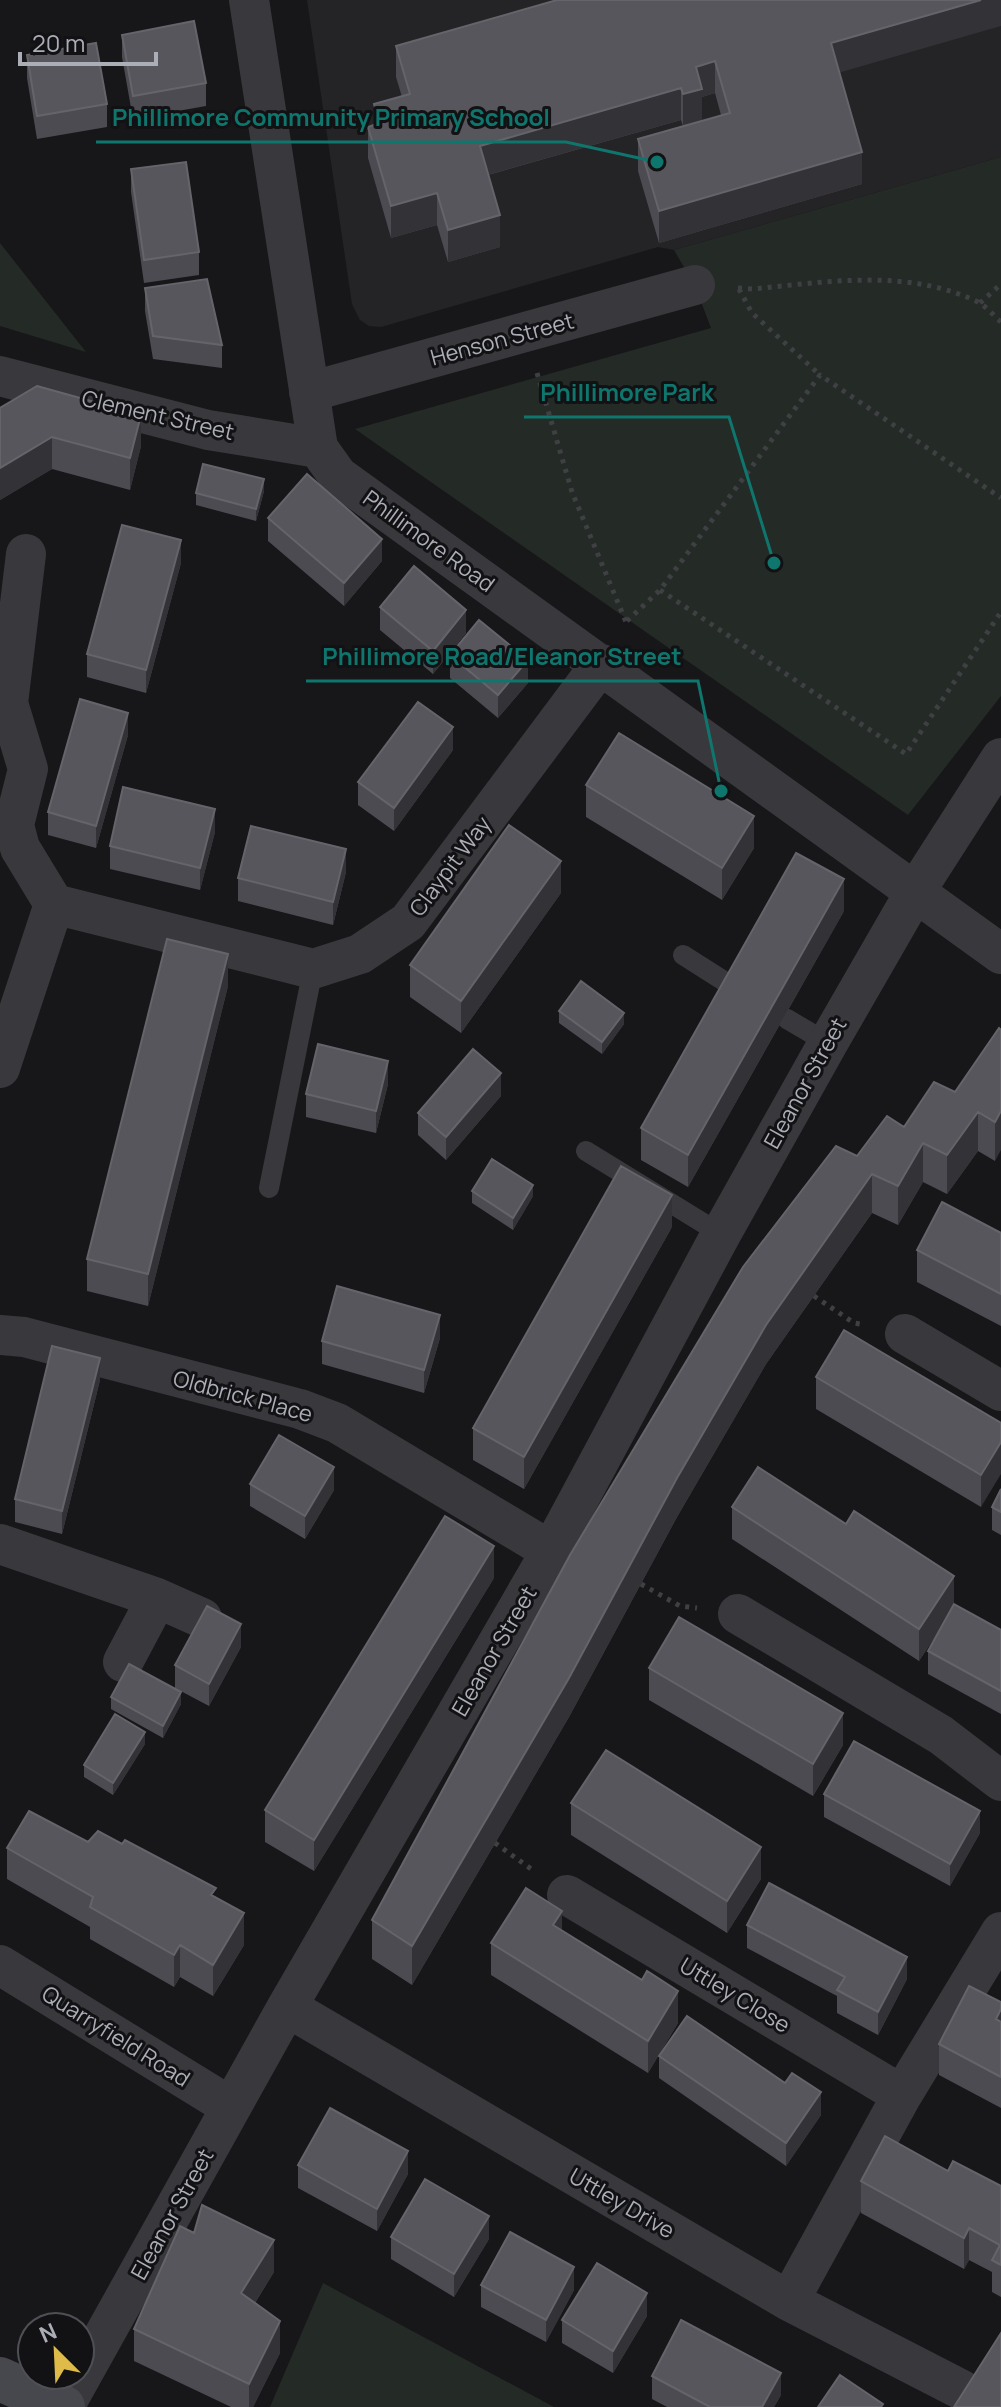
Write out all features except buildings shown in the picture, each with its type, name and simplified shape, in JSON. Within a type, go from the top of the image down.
[{"type":"main road","points":[[0,2379],[63,2407]]},
{"type":"street","name":"Phillimore Road","points":[[249,0],[318,448],[338,476],[1001,954]]},
{"type":"street","name":"Henson Street","points":[[309,392],[695,285]]},
{"type":"street","name":"Clement Street","points":[[0,376],[208,430],[318,448]]},
{"type":"street","points":[[26,554],[8,703],[28,769],[7,823],[54,904],[313,969]]},
{"type":"street","name":"Claypit Way","points":[[313,969],[360,954],[408,922],[601,664]]},
{"type":"street","name":"Eleanor Street","points":[[63,2407],[287,2007],[551,1551],[721,1234],[828,1043],[915,892],[1001,758]]},
{"type":"street","points":[[1,1064],[54,904]]},
{"type":"street","points":[[905,1334],[1001,1391]]},
{"type":"street","name":"Oldbrick Place","points":[[0,1335],[24,1337],[300,1409],[337,1423],[551,1551]]},
{"type":"street","points":[[0,1544],[157,1598],[202,1618]]},
{"type":"street","points":[[123,1662],[157,1598]]},
{"type":"street","points":[[738,1614],[941,1735],[1001,1781]]},
{"type":"street","name":"Uttley Close","points":[[567,1895],[902,2095]]},
{"type":"street","points":[[789,2301],[902,2095],[998,1945]]},
{"type":"street","name":"Quarryfield Road","points":[[0,1965],[231,2107]]},
{"type":"street","name":"Uttley Drive","points":[[287,2007],[789,2301],[962,2390]]},
{"type":"lane","points":[[683,955],[735,988]]},
{"type":"lane","points":[[269,1188],[313,969]]},
{"type":"lane","points":[[787,1019],[828,1043]]},
{"type":"lane","points":[[586,1151],[721,1234]]},
{"type":"path","points":[[695,285],[752,289],[849,279],[923,284],[980,303],[1001,322]]},
{"type":"path","points":[[980,303],[1001,284]]},
{"type":"path","points":[[739,288],[752,313],[820,375],[1001,498]]},
{"type":"path","points":[[525,332],[572,492],[627,621]]},
{"type":"path","points":[[601,664],[627,621],[660,590],[820,375]]},
{"type":"path","points":[[660,590],[906,754],[1001,612]]},
{"type":"path","points":[[814,1296],[854,1323],[905,1334]]},
{"type":"path","points":[[641,1584],[680,1606],[738,1614]]},
{"type":"shaded area","points":[[307,0],[1001,0],[1001,157],[674,250],[658,247],[381,327],[369,326],[360,320],[352,304]]},
{"type":"shaded area","points":[[1001,157],[1001,696],[908,815],[355,429],[711,328],[695,286],[674,250]]},
{"type":"shaded area","points":[[0,243],[86,352],[0,326]]},
{"type":"shaded area","points":[[323,2283],[554,2407],[270,2407]]},
{"type":"place","name":"Phillimore Community Primary School","points":[[657,162]]},
{"type":"place","name":"Phillimore Park","points":[[774,563]]},
{"type":"place","name":"Phillimore Road/Eleanor Street","points":[[721,791]]}]
